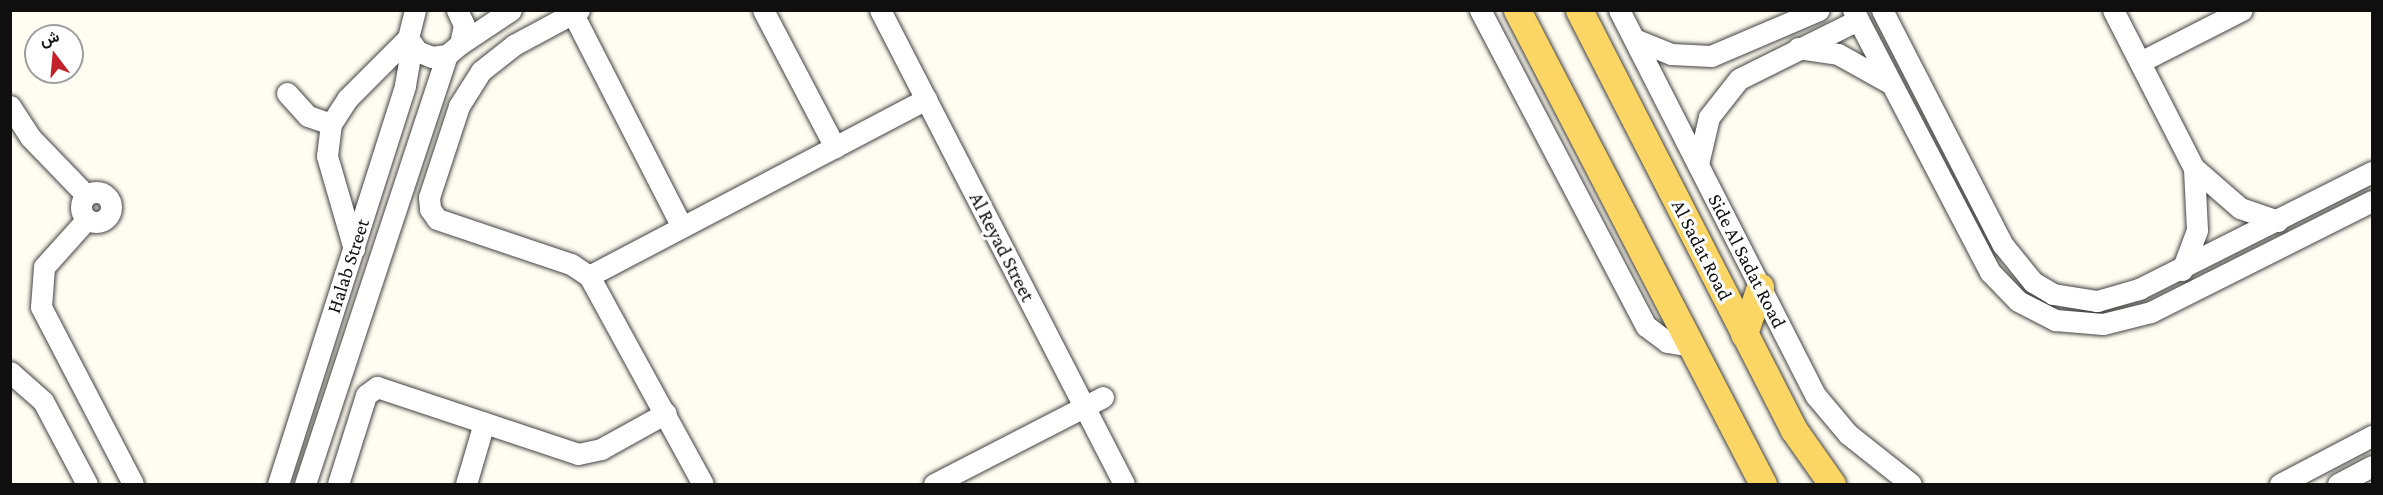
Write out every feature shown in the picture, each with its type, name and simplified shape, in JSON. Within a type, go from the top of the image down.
[{"type":"main road","points":[[1517,10],[1763,484]]},
{"type":"main road","name":"Al Sadat Road","points":[[1579,10],[1802,446],[1832,484]]},
{"type":"main road","points":[[1744,334],[1760,286]]},
{"type":"street","name":"Halab Street","points":[[305,484],[453,50],[464,26],[457,10]]},
{"type":"street","points":[[354,249],[327,156],[331,124],[347,99],[409,25],[432,57],[453,50],[511,10]]},
{"type":"street","points":[[763,10],[835,147]]},
{"type":"street","name":"Al Reyad Street","points":[[880,10],[1124,484]]},
{"type":"street","points":[[1480,10],[1646,326],[1667,342],[1693,346]]},
{"type":"street","name":"Side Al Sadat Road","points":[[1618,10],[1760,286],[1831,416],[1911,484]]},
{"type":"street","points":[[1634,39],[1671,54],[1711,56],[1791,18],[1819,10]]},
{"type":"street","points":[[1882,10],[2016,265],[2053,294],[2097,301],[2182,270],[2373,172]]},
{"type":"street","points":[[2113,10],[2194,168],[2240,208],[2278,221]]},
{"type":"street","points":[[2140,62],[2242,10]]},
{"type":"street","points":[[682,227],[576,12],[481,70],[459,106],[428,203],[437,219],[571,264],[589,276],[703,484]]},
{"type":"street","points":[[1698,164],[1701,139],[1722,96],[1739,79],[1856,15],[1960,219],[1990,272],[2018,302],[2055,320],[2103,324],[2173,302],[2373,201]]},
{"type":"street","name":"Halab Street","points":[[278,484],[405,85],[409,25]]},
{"type":"street","points":[[1797,48],[1838,54],[1891,84]]},
{"type":"street","points":[[287,93],[308,116],[331,124]]},
{"type":"street","points":[[589,276],[926,99]]},
{"type":"street","points":[[10,106],[30,137],[86,195],[81,210],[87,219],[44,267],[41,307],[133,484]]},
{"type":"street","points":[[2182,270],[2197,230],[2194,168]]},
{"type":"street","points":[[1960,219],[1984,207]]},
{"type":"street","points":[[10,372],[43,401],[87,484]]},
{"type":"street","points":[[338,484],[372,388],[586,453],[666,413]]},
{"type":"street","points":[[934,484],[1103,397]]},
{"type":"street","points":[[466,484],[484,423]]},
{"type":"street","points":[[2280,484],[2373,436]]},
{"type":"street","points":[[2338,484],[2373,466]]}]
